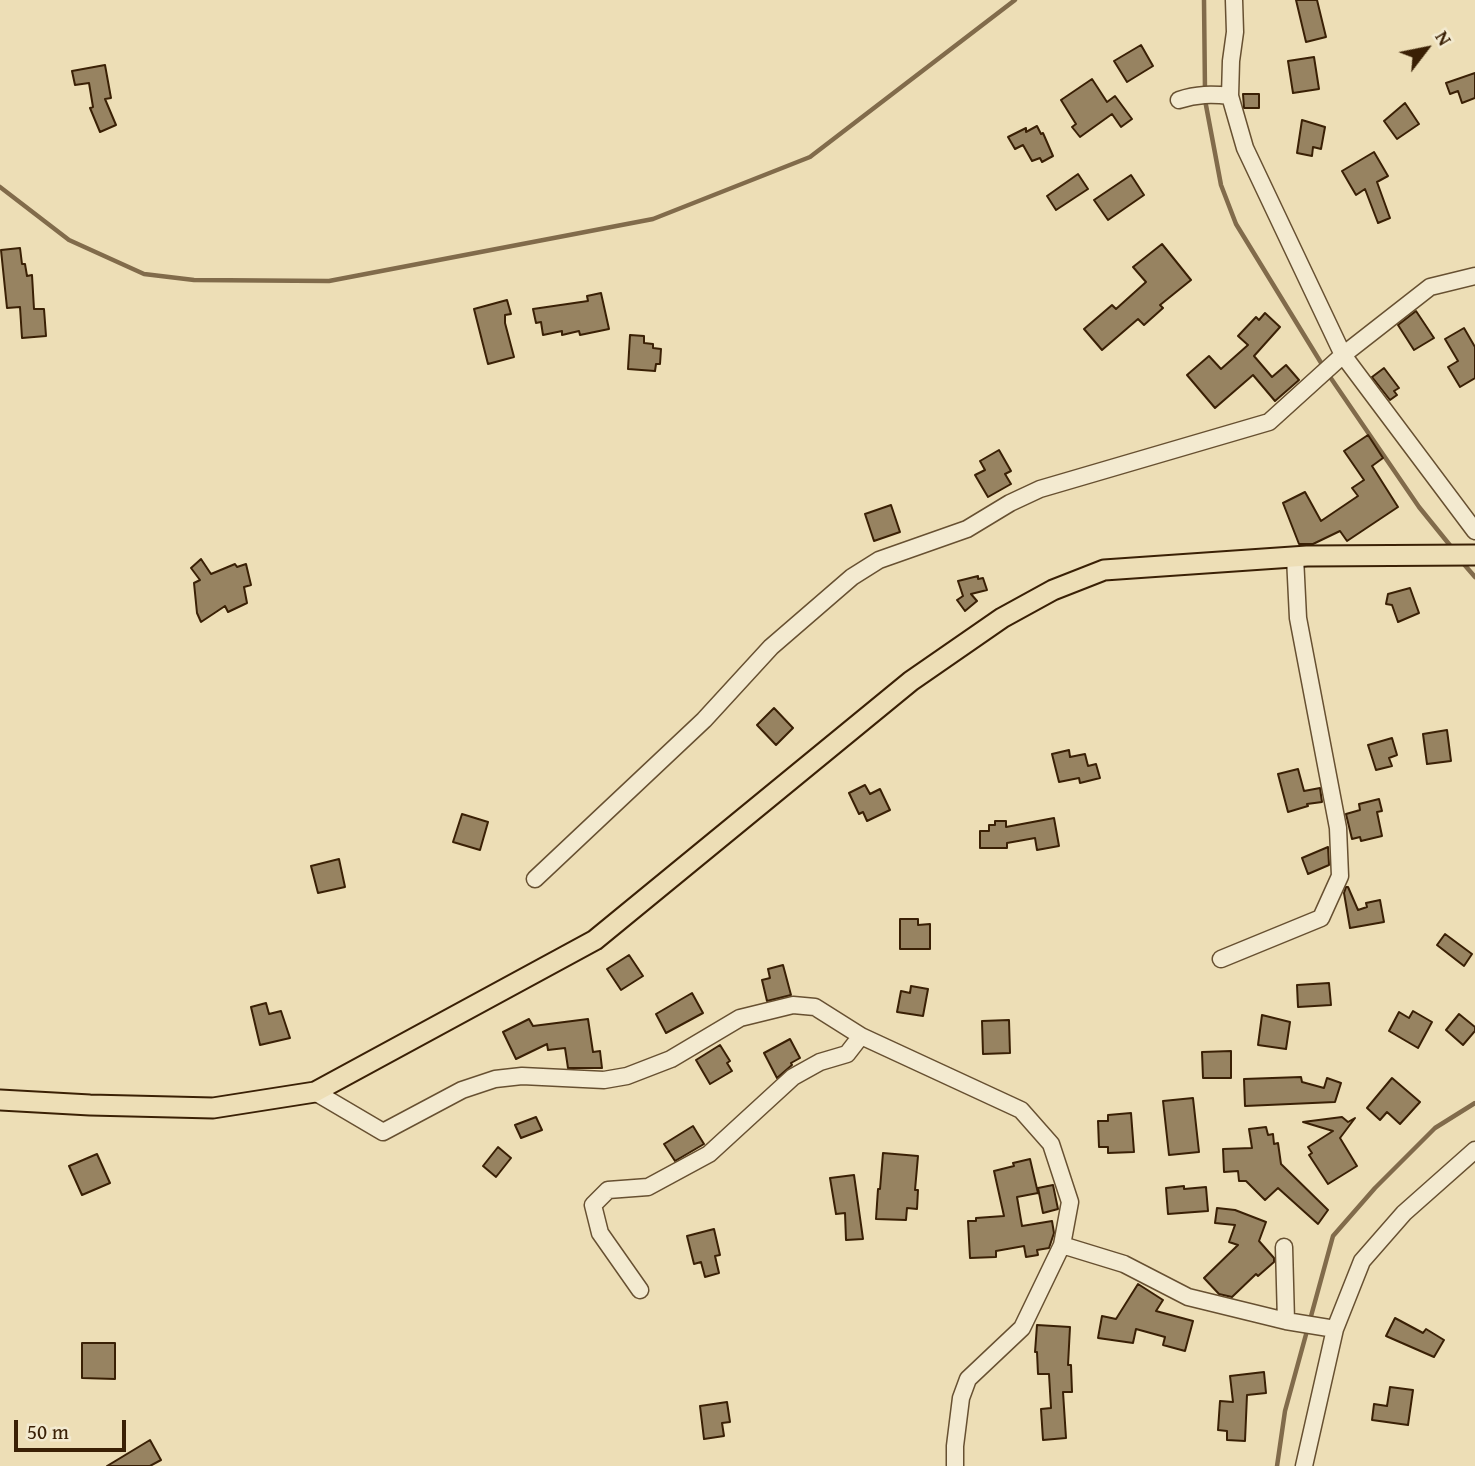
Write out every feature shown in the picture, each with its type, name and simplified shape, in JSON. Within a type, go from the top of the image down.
[{"type":"main road","points":[[0,1100],[213,1108],[315,1092],[595,940],[911,681],[1002,618],[1053,590],[1104,570],[1295,557],[1472,555]]},
{"type":"street","points":[[1234,0],[1235,32],[1230,96],[1245,148],[1331,366],[1475,531]]},
{"type":"street","points":[[1186,98],[1213,94],[1230,96]]},
{"type":"street","points":[[535,879],[704,720],[771,648],[852,577],[879,560],[967,529],[1010,503],[1040,489],[1269,422],[1331,366],[1430,287],[1475,276]]},
{"type":"street","points":[[1221,959],[1321,919],[1340,876],[1338,828],[1298,618],[1295,557]]},
{"type":"street","points":[[315,1092],[383,1132],[462,1090],[495,1079],[522,1076],[604,1080],[627,1076],[671,1059],[740,1018],[793,1004],[816,1007],[861,1036],[1021,1110],[1051,1144],[1070,1202],[1062,1245],[1022,1328],[968,1379],[961,1398],[955,1466]]},
{"type":"street","points":[[640,1290],[600,1233],[593,1205],[608,1191],[648,1186],[709,1154],[793,1077],[820,1062],[847,1054],[861,1036]]},
{"type":"street","points":[[1304,1466],[1327,1327],[1363,1261],[1404,1213],[1475,1150]]},
{"type":"street","points":[[1062,1245],[1124,1264],[1188,1297],[1293,1322],[1327,1327]]},
{"type":"street","points":[[1284,1247],[1293,1322]]},
{"type":"building","points":[[1296,0],[1317,0],[1326,37],[1306,42]]},
{"type":"building","points":[[1141,45],[1153,66],[1127,82],[1114,61]]},
{"type":"building","points":[[1314,57],[1319,89],[1293,93],[1288,61]]},
{"type":"building","points":[[105,65],[111,98],[105,99],[116,125],[100,132],[90,108],[93,107],[89,83],[75,85],[72,71]]},
{"type":"building","points":[[1475,73],[1475,98],[1462,103],[1458,91],[1450,94],[1446,83]]},
{"type":"building","points":[[1092,79],[1107,102],[1115,96],[1132,119],[1121,127],[1112,114],[1080,137],[1072,127],[1076,124],[1061,100]]},
{"type":"building","points":[[1243,94],[1259,94],[1259,108],[1244,108]]},
{"type":"building","points":[[1405,103],[1419,124],[1397,139],[1384,121]]},
{"type":"building","points":[[1302,120],[1325,127],[1321,149],[1313,147],[1312,156],[1297,153]]},
{"type":"building","points":[[1037,126],[1053,156],[1042,162],[1040,158],[1032,161],[1023,145],[1015,149],[1008,137]]},
{"type":"building","points":[[1374,152],[1388,176],[1377,182],[1390,218],[1378,223],[1365,189],[1356,195],[1342,171]]},
{"type":"building","points":[[1078,174],[1088,189],[1056,210],[1047,196]]},
{"type":"building","points":[[1131,175],[1144,195],[1108,220],[1094,200]]},
{"type":"building","points":[[1162,244],[1191,280],[1160,305],[1163,308],[1144,325],[1138,319],[1102,350],[1084,329],[1112,305],[1116,309],[1146,282],[1133,267]]},
{"type":"building","points":[[20,248],[27,276],[32,275],[34,309],[44,309],[46,336],[22,338],[20,307],[7,308],[1,250]]},
{"type":"building","points":[[601,293],[609,329],[580,335],[579,331],[562,335],[562,331],[543,335],[541,322],[536,323],[533,309],[588,301],[587,296]]},
{"type":"building","points":[[507,300],[511,314],[505,315],[505,323],[514,357],[488,364],[474,309]]},
{"type":"building","points":[[1416,311],[1434,338],[1414,350],[1398,325]]},
{"type":"building","points":[[1265,313],[1280,327],[1254,356],[1272,377],[1286,365],[1299,380],[1275,401],[1253,375],[1215,408],[1187,375],[1209,356],[1221,369],[1248,345],[1238,336],[1256,317],[1259,320]]},
{"type":"building","points":[[1464,328],[1475,347],[1475,378],[1460,387],[1448,367],[1458,361],[1445,339]]},
{"type":"building","points":[[630,335],[644,336],[644,343],[661,349],[660,364],[656,364],[655,371],[628,369]]},
{"type":"building","points":[[1384,368],[1399,388],[1394,391],[1397,395],[1390,400],[1372,377]]},
{"type":"building","points":[[1368,435],[1383,458],[1372,466],[1398,507],[1347,541],[1340,531],[1313,544],[1299,544],[1283,503],[1305,492],[1321,521],[1358,496],[1352,488],[1364,480],[1344,451]]},
{"type":"building","points":[[999,450],[1011,471],[1005,474],[1011,484],[988,497],[975,475],[985,470],[980,461]]},
{"type":"building","points":[[891,505],[900,532],[874,541],[865,514]]},
{"type":"building","points":[[201,559],[211,574],[235,564],[237,567],[246,564],[251,585],[244,587],[247,603],[228,612],[225,606],[201,622],[197,613],[194,583],[200,580],[191,568]]},
{"type":"building","points":[[978,576],[978,579],[983,578],[987,590],[971,594],[977,601],[965,611],[957,600],[963,596],[958,581]]},
{"type":"building","points":[[1410,588],[1419,613],[1398,622],[1392,605],[1386,604],[1388,594]]},
{"type":"building","points":[[774,708],[793,728],[776,745],[757,725]]},
{"type":"building","points":[[1447,730],[1451,761],[1427,764],[1423,734]]},
{"type":"building","points":[[1392,738],[1397,755],[1389,758],[1392,766],[1376,770],[1368,745]]},
{"type":"building","points":[[1069,750],[1070,757],[1085,754],[1088,766],[1096,764],[1100,778],[1080,783],[1079,778],[1059,782],[1052,754]]},
{"type":"building","points":[[1298,769],[1304,791],[1320,788],[1322,802],[1307,804],[1308,806],[1288,812],[1278,774]]},
{"type":"building","points":[[865,785],[870,794],[880,789],[890,810],[867,821],[863,812],[859,814],[849,793]]},
{"type":"building","points":[[1379,799],[1382,811],[1377,812],[1382,836],[1361,841],[1360,837],[1352,839],[1346,814],[1360,810],[1359,804]]},
{"type":"building","points":[[462,814],[488,822],[480,850],[453,842]]},
{"type":"building","points":[[1054,818],[1059,846],[1037,850],[1035,838],[1007,843],[1007,848],[980,848],[980,831],[989,831],[989,825],[995,825],[995,821],[1006,821],[1006,827]]},
{"type":"building","points":[[1328,847],[1329,865],[1308,874],[1302,858]]},
{"type":"building","points":[[339,859],[345,887],[318,893],[311,866]]},
{"type":"building","points":[[1346,887],[1358,910],[1367,907],[1366,903],[1380,900],[1384,922],[1350,928],[1344,893]]},
{"type":"building","points":[[900,919],[918,919],[918,925],[930,924],[930,949],[900,949]]},
{"type":"building","points":[[1445,934],[1472,954],[1464,966],[1437,945]]},
{"type":"building","points":[[629,955],[643,976],[621,990],[607,969]]},
{"type":"building","points":[[783,965],[791,995],[767,1001],[762,980],[770,978],[768,969]]},
{"type":"building","points":[[1329,983],[1331,1005],[1298,1007],[1297,985]]},
{"type":"building","points":[[911,986],[928,989],[923,1016],[897,1012],[901,991],[910,993]]},
{"type":"building","points":[[692,993],[703,1013],[666,1033],[656,1014]]},
{"type":"building","points":[[266,1003],[269,1014],[281,1011],[290,1038],[260,1045],[251,1007]]},
{"type":"building","points":[[1413,1011],[1432,1022],[1418,1048],[1389,1031],[1399,1012],[1409,1018]]},
{"type":"building","points":[[1459,1014],[1475,1027],[1475,1031],[1463,1045],[1446,1030]]},
{"type":"building","points":[[1262,1015],[1290,1022],[1286,1049],[1258,1045]]},
{"type":"building","points":[[529,1019],[533,1026],[588,1019],[593,1052],[600,1051],[602,1068],[568,1068],[565,1048],[548,1050],[547,1044],[516,1059],[503,1032]]},
{"type":"building","points":[[1009,1020],[1010,1053],[983,1054],[982,1021]]},
{"type":"building","points":[[790,1039],[800,1058],[791,1063],[777,1078],[764,1053]]},
{"type":"building","points":[[720,1045],[730,1061],[727,1063],[732,1071],[710,1084],[696,1060]]},
{"type":"building","points":[[1231,1051],[1231,1078],[1203,1078],[1202,1052]]},
{"type":"building","points":[[1301,1077],[1302,1082],[1324,1088],[1327,1078],[1341,1083],[1335,1102],[1245,1106],[1244,1079]]},
{"type":"building","points":[[1392,1078],[1420,1102],[1400,1124],[1387,1112],[1380,1120],[1367,1108]]},
{"type":"building","points":[[1193,1098],[1199,1152],[1169,1155],[1163,1101]]},
{"type":"building","points":[[1131,1113],[1134,1152],[1108,1153],[1108,1147],[1099,1147],[1098,1121],[1108,1121],[1108,1115]]},
{"type":"building","points":[[536,1117],[542,1130],[521,1138],[515,1125]]},
{"type":"building","points":[[1342,1117],[1348,1122],[1355,1118],[1340,1138],[1357,1166],[1328,1184],[1309,1155],[1312,1153],[1308,1147],[1333,1131],[1303,1122]]},
{"type":"building","points":[[693,1126],[704,1144],[675,1161],[664,1144]]},
{"type":"building","points":[[1266,1127],[1268,1135],[1273,1134],[1274,1144],[1278,1143],[1281,1164],[1328,1210],[1318,1224],[1278,1188],[1265,1200],[1246,1181],[1239,1181],[1238,1171],[1224,1172],[1223,1149],[1252,1148],[1249,1129]]},
{"type":"building","points":[[498,1147],[511,1158],[496,1177],[483,1166]]},
{"type":"building","points":[[883,1153],[918,1156],[915,1190],[918,1190],[917,1209],[907,1208],[906,1220],[876,1219]]},
{"type":"building","points":[[97,1154],[110,1183],[82,1195],[69,1166]]},
{"type":"building","points":[[1030,1159],[1038,1193],[1017,1197],[1022,1226],[1052,1221],[1054,1233],[1049,1248],[1037,1250],[1038,1255],[1026,1257],[1024,1246],[996,1251],[996,1257],[970,1258],[968,1221],[1004,1216],[994,1171]]},
{"type":"building","points":[[854,1175],[863,1239],[846,1240],[845,1213],[836,1214],[830,1178]]},
{"type":"building","points":[[1053,1185],[1058,1209],[1043,1213],[1038,1188]]},
{"type":"building","points":[[1184,1186],[1184,1189],[1206,1187],[1208,1211],[1168,1214],[1166,1188]]},
{"type":"building","points":[[1217,1208],[1235,1210],[1266,1222],[1259,1241],[1274,1258],[1274,1262],[1258,1276],[1256,1274],[1232,1297],[1219,1294],[1204,1278],[1238,1245],[1229,1242],[1235,1225],[1215,1223]]},
{"type":"building","points":[[714,1229],[720,1255],[715,1256],[719,1273],[705,1277],[701,1262],[694,1264],[687,1236]]},
{"type":"building","points":[[1138,1284],[1163,1300],[1156,1311],[1193,1321],[1185,1351],[1163,1345],[1165,1337],[1136,1329],[1133,1343],[1098,1338],[1102,1316],[1116,1319]]},
{"type":"building","points":[[1395,1318],[1423,1333],[1426,1329],[1444,1340],[1434,1357],[1386,1336]]},
{"type":"building","points":[[1037,1325],[1070,1327],[1068,1365],[1071,1365],[1072,1392],[1063,1392],[1066,1438],[1043,1440],[1041,1409],[1051,1408],[1049,1374],[1038,1374],[1035,1352]]},
{"type":"building","points":[[82,1343],[115,1343],[115,1379],[82,1378]]},
{"type":"building","points":[[1264,1372],[1266,1393],[1247,1395],[1245,1441],[1227,1440],[1227,1431],[1218,1430],[1220,1401],[1233,1402],[1230,1376]]},
{"type":"building","points":[[1390,1387],[1413,1390],[1408,1425],[1372,1420],[1374,1404],[1387,1406]]},
{"type":"building","points":[[727,1402],[730,1422],[722,1423],[724,1436],[704,1439],[700,1406]]},
{"type":"building","points":[[150,1440],[161,1460],[150,1466],[107,1466]]},
{"type":"waterway","points":[[0,187],[69,240],[144,274],[194,280],[329,281],[653,219],[810,157],[1015,0]]},
{"type":"waterway","points":[[1204,0],[1205,91]]},
{"type":"waterway","points":[[1205,100],[1221,185],[1236,224],[1323,366]]},
{"type":"waterway","points":[[1328,374],[1419,507],[1453,549]]},
{"type":"waterway","points":[[1462,562],[1475,577]]},
{"type":"waterway","points":[[1277,1466],[1285,1411],[1333,1236],[1375,1188],[1435,1128],[1475,1103]]}]
